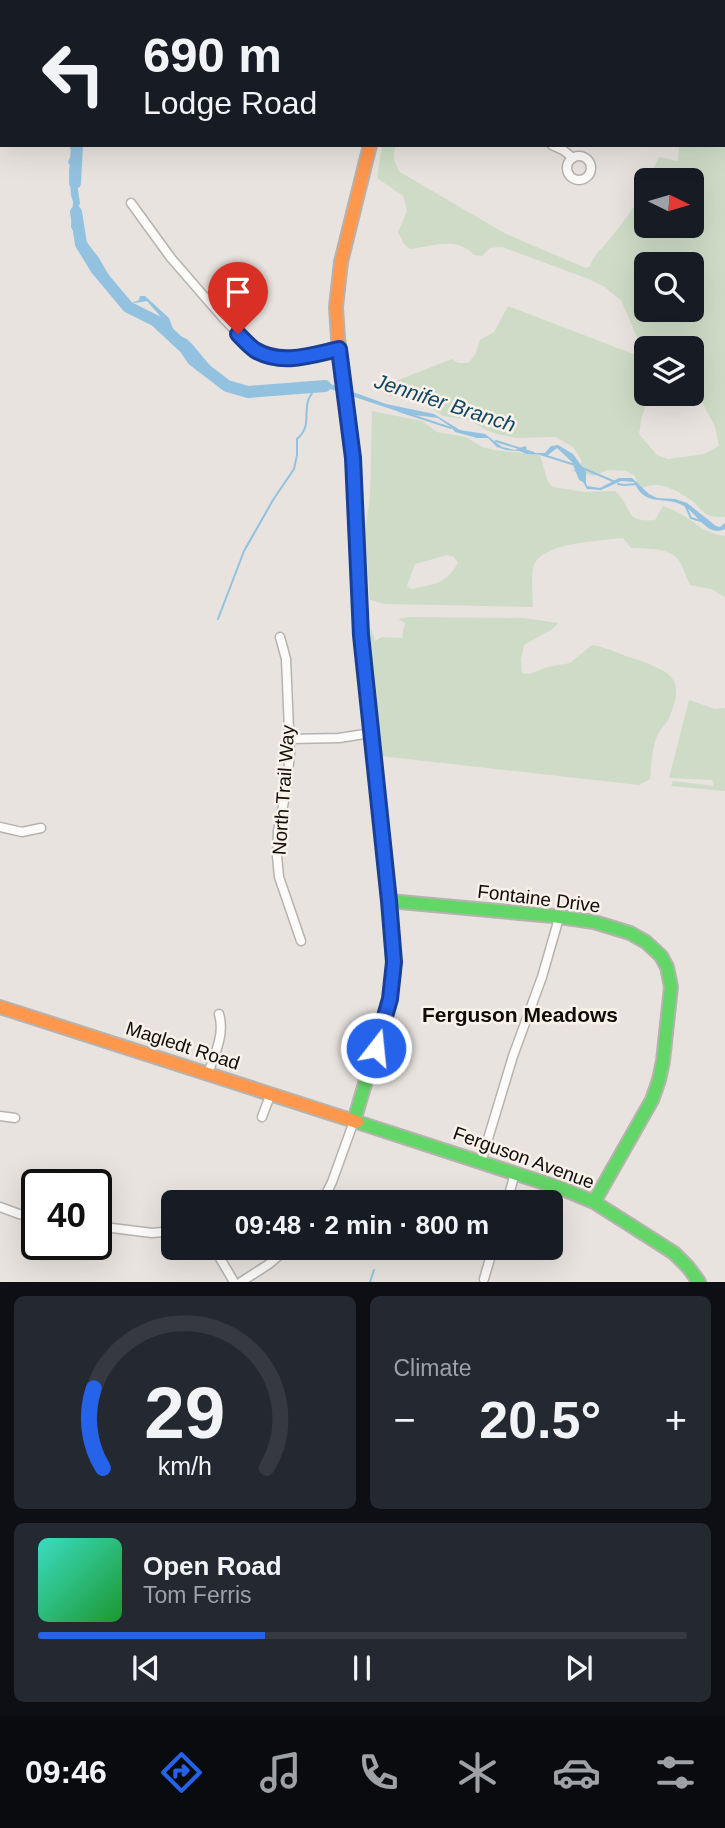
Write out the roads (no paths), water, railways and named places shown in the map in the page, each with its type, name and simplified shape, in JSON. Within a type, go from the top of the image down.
[{"type":"street","points":[[327,1190],[354,1121],[382,1029],[394,962],[361,635],[354,477],[336,307],[338,278],[369,147]]},
{"type":"street","points":[[556,147],[573,158]]},
{"type":"street","points":[[131,203],[171,258],[253,349],[286,359],[339,349]]},
{"type":"street","name":"North Trail Way","points":[[280,637],[286,659],[290,738],[289,768],[278,831],[277,856],[279,877],[302,941]]},
{"type":"street","points":[[290,738],[339,738],[371,733]]},
{"type":"street","points":[[0,827],[22,832],[41,828]]},
{"type":"street","name":"Fontaine Drive","points":[[389,901],[586,920],[645,941],[662,957],[670,975],[670,1003],[659,1080],[652,1100],[594,1202]]},
{"type":"street","points":[[481,1162],[559,918]]},
{"type":"street","name":"Magledt Road","points":[[0,1007],[354,1121]]},
{"type":"street","points":[[208,1073],[221,1035],[219,1014]]},
{"type":"street","points":[[262,1117],[271,1093]]},
{"type":"street","points":[[0,1116],[15,1118]]},
{"type":"street","name":"Ferguson Avenue","points":[[354,1121],[515,1172],[594,1202],[674,1253],[699,1282]]},
{"type":"street","points":[[510,1190],[515,1172]]},
{"type":"street","points":[[0,1207],[21,1214]]},
{"type":"street","points":[[112,1228],[161,1232]]},
{"type":"street","points":[[221,1260],[234,1282]]},
{"type":"street","points":[[241,1282],[274,1260]]},
{"type":"street","points":[[484,1279],[490,1260]]},
{"type":"water","name":"Jennifer Branch","points":[[70,147],[77,147],[75,171],[80,203],[78,231],[99,258],[123,300],[132,303],[139,300],[140,296],[145,296],[169,318],[175,334],[187,339],[222,380],[234,382],[252,393],[279,385],[328,383],[386,404],[434,414],[460,430],[485,434],[502,447],[515,450],[525,446],[525,450],[530,453],[545,453],[551,446],[558,445],[573,454],[586,472],[587,486],[600,488],[619,478],[632,478],[649,494],[687,503],[716,526],[720,527],[725,523],[725,529],[712,530],[680,504],[648,498],[638,490],[634,482],[621,481],[601,490],[587,489],[579,480],[572,462],[557,448],[548,455],[527,454],[506,450],[497,447],[488,438],[455,432],[438,418],[406,414],[324,387],[280,387],[267,393],[251,395],[240,393],[210,373],[191,348],[171,335],[147,301],[128,304],[115,296],[105,273],[94,256],[82,247],[71,227],[73,202],[68,162],[72,153]]},
{"type":"waterway","name":"Jennifer Branch","points":[[75,183],[77,147]]},
{"type":"waterway","name":"Jennifer Branch","points":[[76,212],[81,244],[97,270],[128,307],[156,321],[185,348],[193,360],[227,386],[248,392],[325,386]]},
{"type":"waterway","points":[[218,619],[244,551],[294,469],[297,439],[304,430],[308,401],[316,386]]},
{"type":"waterway","name":"Jennifer Branch","points":[[399,411],[451,428]]},
{"type":"waterway","name":"Jennifer Branch","points":[[496,441],[534,453]]},
{"type":"waterway","name":"Jennifer Branch","points":[[540,454],[575,465]]},
{"type":"waterway","name":"Jennifer Branch","points":[[580,467],[613,481]]},
{"type":"waterway","name":"Jennifer Branch","points":[[618,484],[637,484]]},
{"type":"waterway","name":"Jennifer Branch","points":[[686,507],[691,518],[701,521]]},
{"type":"waterway","points":[[370,1282],[374,1270]]},
{"type":"district","name":"Ferguson Meadows","points":[[520,1015]]}]
